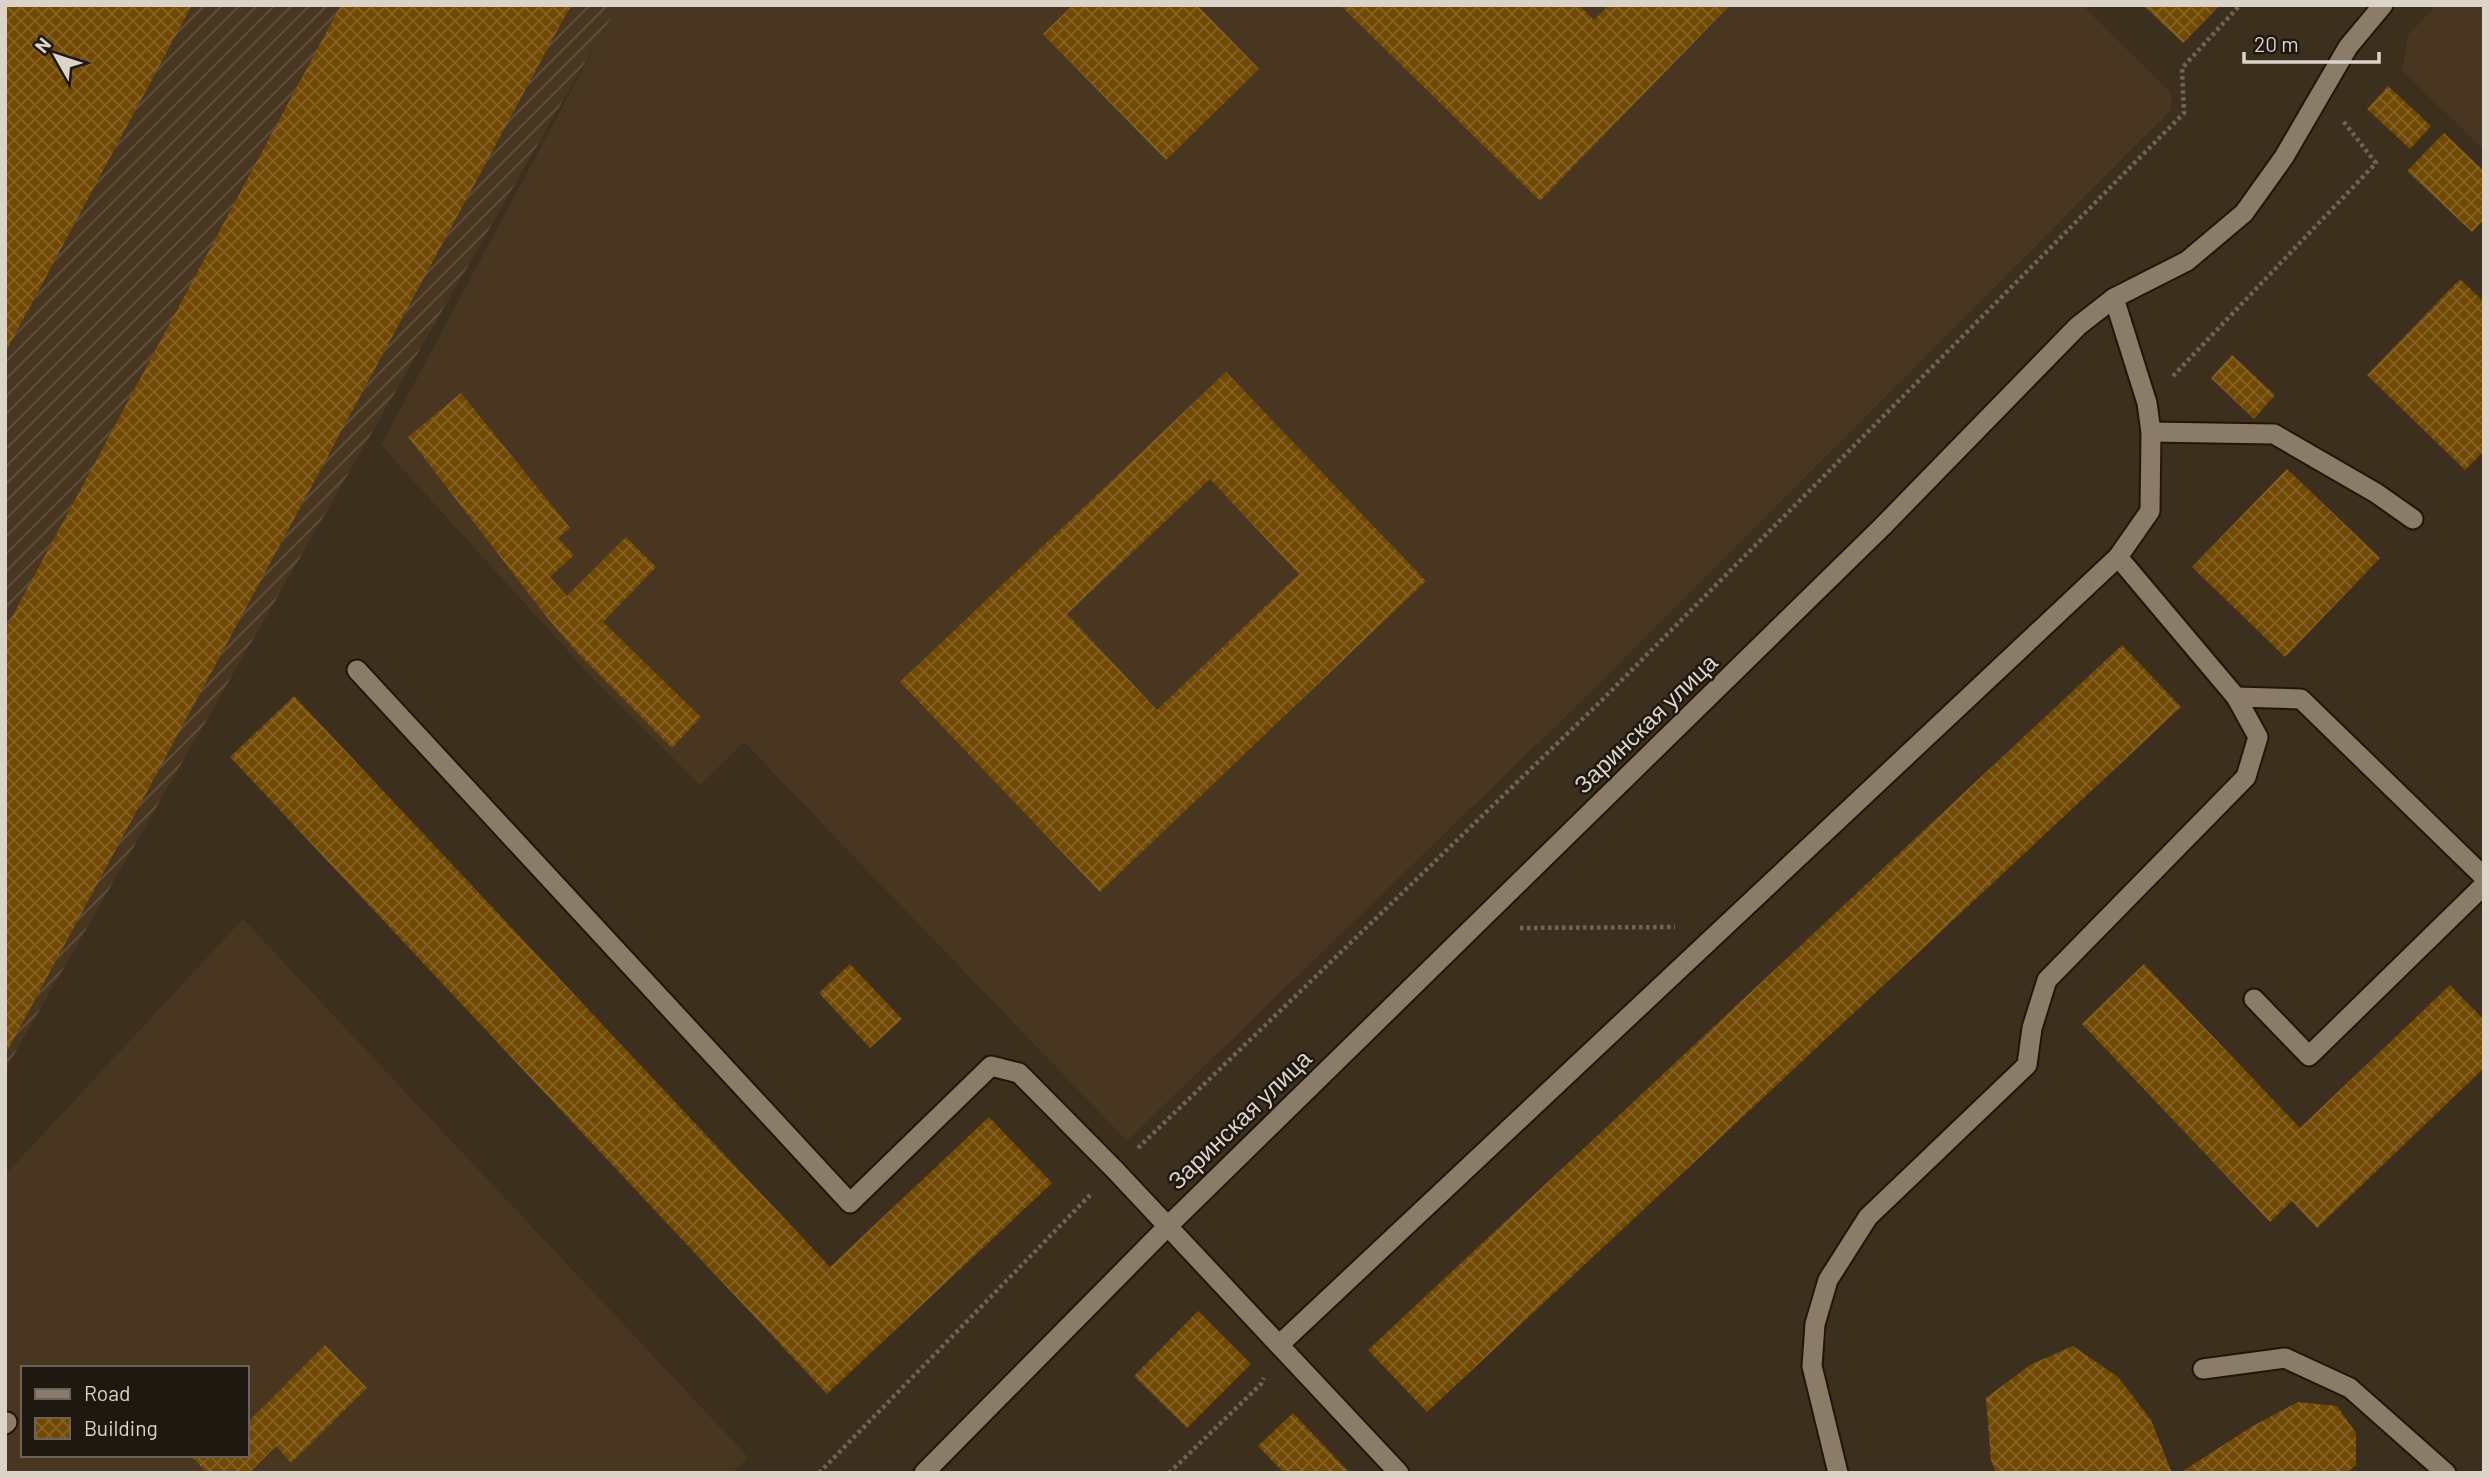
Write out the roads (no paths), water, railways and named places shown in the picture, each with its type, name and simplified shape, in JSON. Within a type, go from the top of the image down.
[{"type":"street","name":"Заринская улица","points":[[924,1473],[1168,1226],[1882,527],[2078,326],[2115,298],[2187,261],[2244,213],[2284,157],[2348,47],[2383,5]]},
{"type":"street","points":[[1279,1345],[2118,556],[2150,510],[2151,432],[2147,403],[2115,298]]},
{"type":"street","points":[[2151,432],[2274,434],[2376,493],[2413,519]]},
{"type":"street","points":[[1838,1473],[1812,1366],[1815,1324],[1828,1280],[1868,1217],[2027,1065],[2032,1028],[2047,980],[2246,777],[2258,737],[2236,696],[2118,556]]},
{"type":"street","points":[[357,670],[850,1203],[990,1066],[1019,1073],[1115,1170],[1399,1473]]},
{"type":"street","points":[[2236,696],[2301,699],[2484,877]]},
{"type":"street","points":[[2254,999],[2309,1056],[2484,885]]},
{"type":"street","points":[[2203,1369],[2285,1358],[2350,1388],[2446,1473]]}]
